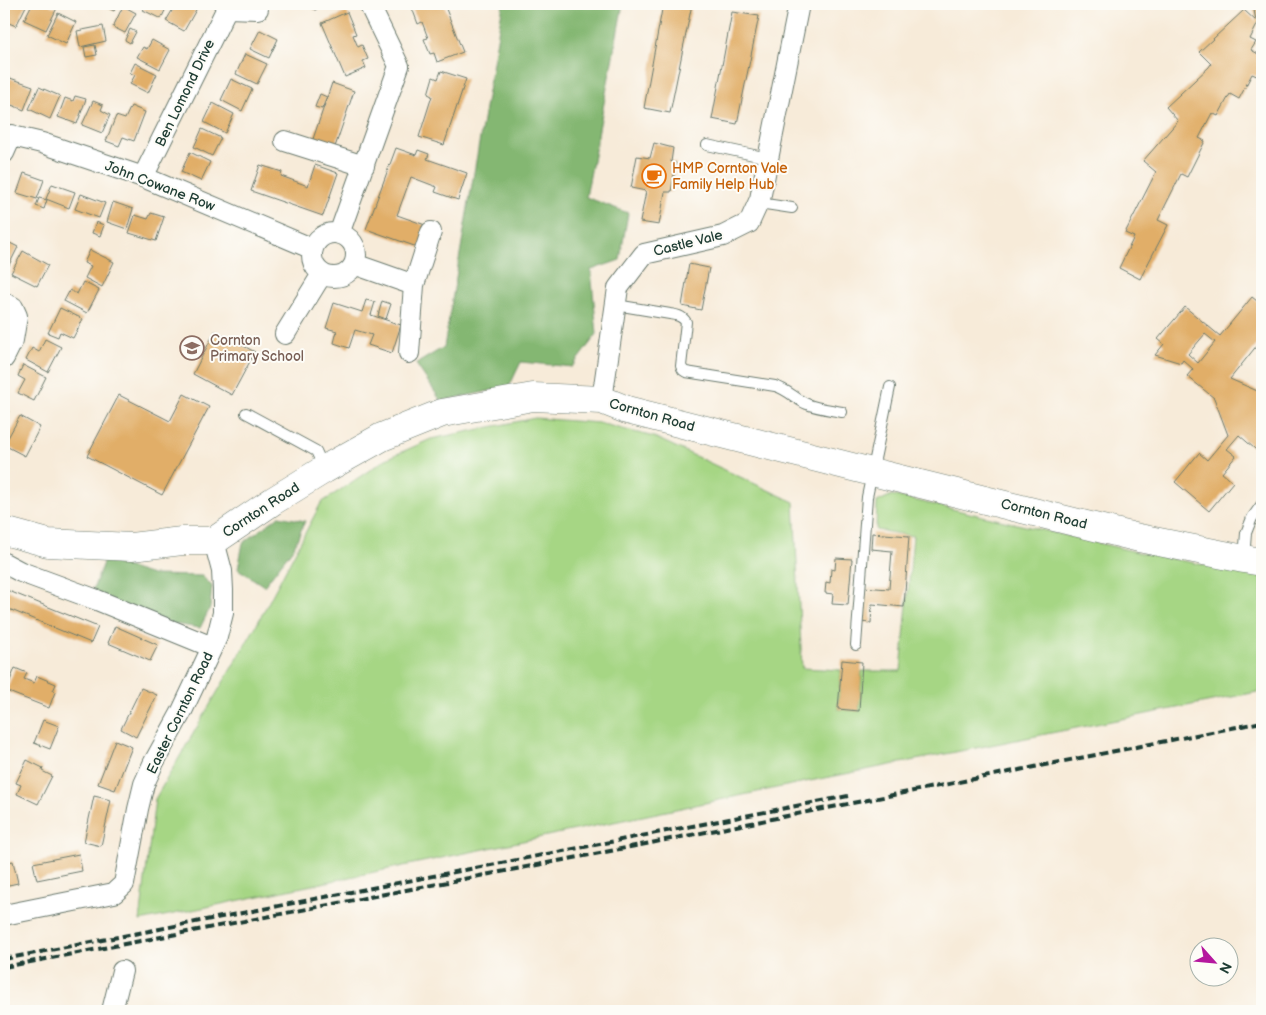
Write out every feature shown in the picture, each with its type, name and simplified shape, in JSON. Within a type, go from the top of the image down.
[{"type":"main road","name":"Cornton Road","points":[[4,531],[48,543],[131,547],[182,541],[214,541],[273,501],[382,437],[442,413],[533,397],[602,400],[627,410],[1139,538],[1253,560]]},
{"type":"street","points":[[339,234],[399,66],[369,4]]},
{"type":"street","name":"Castle Vale","points":[[602,400],[618,288],[644,254],[723,236],[749,223],[759,203],[799,4]]},
{"type":"street","name":"Ben Lomond Drive","points":[[143,177],[226,6],[258,9]]},
{"type":"street","name":"John Cowane Row","points":[[7,141],[42,143],[143,177],[313,249]]},
{"type":"street","points":[[285,141],[364,166]]},
{"type":"street","points":[[409,353],[414,285],[431,232]]},
{"type":"street","points":[[339,234],[345,236],[354,246],[356,258],[350,270],[344,275],[337,277],[329,276],[322,274],[317,269],[312,256],[313,249],[316,243],[326,235],[339,234]]},
{"type":"street","points":[[354,264],[414,285]]},
{"type":"street","points":[[285,334],[322,274]]},
{"type":"street","points":[[4,303],[12,307],[17,316],[13,340],[4,358]]},
{"type":"street","name":"Easter Cornton Road","points":[[4,915],[114,893],[124,884],[144,784],[182,711],[217,636],[222,613],[223,590],[222,571],[214,541]]},
{"type":"street","points":[[4,563],[21,572],[97,600],[212,647]]},
{"type":"street","points":[[112,1011],[122,971]]},
{"type":"lane","points":[[707,145],[768,158]]},
{"type":"lane","points":[[759,203],[792,208]]},
{"type":"lane","points":[[616,306],[677,315],[684,319],[686,322],[681,366],[686,372],[775,386],[791,393],[807,404],[842,412]]},
{"type":"lane","points":[[856,645],[867,498],[890,387]]},
{"type":"lane","points":[[246,413],[316,450],[325,469]]},
{"type":"lane","points":[[1253,560],[1246,533],[1252,518],[1262,504]]},
{"type":"green space","points":[[503,4],[623,4],[586,197],[628,213],[620,260],[591,270],[597,334],[572,367],[521,362],[509,387],[441,401],[416,364],[444,347]]},
{"type":"green space","points":[[535,418],[599,423],[654,437],[794,502],[802,668],[841,670],[838,709],[859,711],[862,671],[901,671],[913,536],[876,530],[877,502],[892,495],[1137,552],[1262,576],[1262,691],[810,781],[140,921],[155,799],[256,626],[321,503],[386,459],[431,439]]},
{"type":"green space","points":[[279,516],[305,521],[294,547],[264,586],[238,569],[243,543]]},
{"type":"green space","points":[[104,560],[152,575],[202,576],[212,586],[210,608],[200,628],[174,624],[91,595]]},
{"type":"building","points":[[4,4],[27,4],[16,26],[4,21]]},
{"type":"building","points":[[32,4],[48,4],[57,8],[46,30],[24,20]]},
{"type":"building","points":[[100,4],[118,4],[114,11]]},
{"type":"building","points":[[146,4],[168,4],[161,19],[143,10]]},
{"type":"building","points":[[176,4],[188,4],[197,8],[184,31],[166,21]]},
{"type":"building","points":[[303,4],[319,4],[316,10]]},
{"type":"building","points":[[416,4],[444,4],[463,52],[437,62],[434,53],[430,54],[424,39],[428,38],[422,22],[418,24],[412,8],[417,6]]},
{"type":"building","points":[[663,4],[692,4],[670,113],[644,108]]},
{"type":"building","points":[[1253,4],[1262,4],[1262,23],[1258,23],[1250,39],[1256,42],[1251,50],[1262,56],[1262,70],[1259,77],[1252,74],[1239,99],[1230,94],[1218,116],[1212,113],[1199,138],[1205,141],[1187,177],[1181,174],[1158,220],[1168,225],[1140,279],[1119,268],[1134,237],[1125,233],[1156,172],[1143,161],[1178,121],[1166,107],[1211,64],[1199,52],[1244,10],[1256,21]]},
{"type":"building","points":[[123,6],[136,13],[125,33],[113,27]]},
{"type":"building","points":[[347,12],[356,34],[353,35],[358,47],[362,45],[368,59],[363,61],[366,68],[345,77],[322,23]]},
{"type":"building","points":[[732,12],[759,16],[737,124],[712,119]]},
{"type":"building","points":[[58,13],[76,22],[66,44],[47,35]]},
{"type":"building","points":[[103,26],[106,41],[80,47],[77,31]]},
{"type":"building","points":[[130,29],[136,32],[130,43],[125,40]]},
{"type":"building","points":[[260,30],[278,39],[269,58],[250,49]]},
{"type":"building","points":[[152,40],[170,50],[160,69],[137,57],[143,47],[147,49]]},
{"type":"building","points":[[95,45],[97,55],[86,57],[84,47]]},
{"type":"building","points":[[245,54],[267,64],[257,84],[236,74]]},
{"type":"building","points":[[135,63],[157,74],[148,93],[130,84],[135,75],[130,73]]},
{"type":"building","points":[[441,71],[466,79],[444,145],[419,137],[432,96],[428,94],[433,77],[438,79]]},
{"type":"building","points":[[10,78],[33,86],[24,110],[4,102],[4,95]]},
{"type":"building","points":[[231,79],[252,89],[242,111],[221,100]]},
{"type":"building","points":[[332,83],[354,91],[335,147],[313,139]]},
{"type":"building","points":[[39,87],[60,96],[50,119],[29,109]]},
{"type":"building","points":[[320,94],[327,97],[322,109],[315,107]]},
{"type":"building","points":[[75,96],[86,99],[77,124],[58,117],[65,98],[73,101]]},
{"type":"building","points":[[93,101],[103,105],[101,110],[110,115],[102,133],[82,125]]},
{"type":"building","points":[[213,103],[234,114],[225,133],[204,122]]},
{"type":"building","points":[[131,106],[145,112],[134,141],[123,137],[119,146],[106,141],[116,116],[125,119]]},
{"type":"building","points":[[202,129],[221,138],[212,156],[194,147]]},
{"type":"building","name":"HMP Cornton Vale Family Help Hub","points":[[654,143],[673,148],[671,162],[676,163],[671,192],[665,192],[659,225],[640,222],[646,191],[631,188],[637,156],[650,158]]},
{"type":"building","points":[[396,148],[416,155],[418,150],[429,154],[427,159],[467,173],[458,200],[435,192],[437,187],[411,177],[397,215],[428,226],[420,248],[366,229]]},
{"type":"building","points":[[190,152],[210,162],[201,181],[181,172]]},
{"type":"building","points":[[260,165],[282,172],[281,176],[308,186],[315,165],[338,173],[323,216],[251,191]]},
{"type":"building","points":[[24,173],[44,180],[37,199],[17,193]]},
{"type":"building","points":[[52,184],[75,192],[69,208],[46,199]]},
{"type":"building","points":[[81,194],[105,203],[99,218],[75,209]]},
{"type":"building","points":[[39,198],[47,200],[44,209],[36,206]]},
{"type":"building","points":[[113,202],[133,209],[127,229],[107,222]]},
{"type":"building","points":[[151,213],[164,217],[156,241],[129,233],[135,215],[148,219]]},
{"type":"building","points":[[96,222],[104,225],[100,236],[92,233]]},
{"type":"building","points":[[4,240],[18,247],[6,271],[4,270]]},
{"type":"building","points":[[90,250],[114,262],[102,287],[85,278],[91,266],[84,263]]},
{"type":"building","points":[[23,251],[48,265],[37,286],[11,273]]},
{"type":"building","points":[[689,264],[709,268],[701,310],[682,306]]},
{"type":"building","points":[[83,282],[99,290],[87,313],[64,301],[70,290],[77,294]]},
{"type":"building","points":[[1252,297],[1262,305],[1262,339],[1230,379],[1262,393],[1262,455],[1239,435],[1227,449],[1236,456],[1222,473],[1233,482],[1209,511],[1175,482],[1199,453],[1207,460],[1228,435],[1214,398],[1187,376],[1193,369],[1183,360],[1181,363],[1155,355],[1164,344],[1158,339],[1185,307],[1220,336]],"holes":[[[1205,334],[1215,342],[1198,363],[1188,354]]]},
{"type":"building","points":[[366,300],[375,302],[371,315],[401,325],[392,353],[368,345],[372,335],[355,330],[349,348],[334,343],[337,331],[326,328],[334,303],[362,312]]},
{"type":"building","points":[[382,301],[391,304],[386,319],[378,316]]},
{"type":"building","points":[[60,308],[83,319],[73,338],[60,332],[58,337],[48,333]]},
{"type":"building","points":[[215,331],[255,352],[232,395],[193,374]]},
{"type":"building","points":[[45,339],[61,347],[48,372],[26,360],[32,348],[39,352]]},
{"type":"building","points":[[23,365],[46,377],[34,401],[18,393],[25,380],[18,376]]},
{"type":"building","points":[[184,394],[209,407],[162,495],[87,456],[119,395],[170,421]]},
{"type":"building","points":[[4,408],[9,411],[4,422]]},
{"type":"building","points":[[20,416],[40,427],[25,456],[4,445]]},
{"type":"building","points":[[872,533],[909,536],[904,607],[872,604],[871,623],[860,622],[863,587],[889,589],[892,551],[871,549]]},
{"type":"building","points":[[836,558],[852,559],[848,605],[832,604],[833,594],[825,593],[826,582],[830,583],[831,569],[835,570]]},
{"type":"building","points":[[4,589],[98,627],[91,643],[4,607]]},
{"type":"building","points":[[115,626],[158,645],[150,661],[108,643]]},
{"type":"building","points":[[842,660],[862,662],[859,711],[838,709]]},
{"type":"building","points":[[15,668],[27,673],[24,679],[34,683],[37,676],[56,684],[49,708],[6,691]]},
{"type":"building","points":[[141,688],[157,695],[136,737],[121,729]]},
{"type":"building","points":[[43,720],[59,726],[50,749],[34,743]]},
{"type":"building","points":[[115,740],[132,747],[115,790],[98,784]]},
{"type":"building","points":[[27,760],[43,768],[42,771],[52,776],[38,804],[17,794],[21,785],[16,783]]},
{"type":"building","points":[[94,796],[111,800],[101,846],[84,842]]},
{"type":"building","points":[[79,854],[82,871],[37,880],[33,863]]},
{"type":"building","points":[[13,861],[18,883],[4,886],[4,863]]},
{"type":"railway","points":[[4,967],[605,852],[1262,722]]},
{"type":"railway","points":[[4,959],[848,796]]},
{"type":"place","name":"HMP Cornton Vale Family Help Hub","points":[[654,176]]},
{"type":"place","name":"Cornton Primary School","points":[[192,348]]}]
